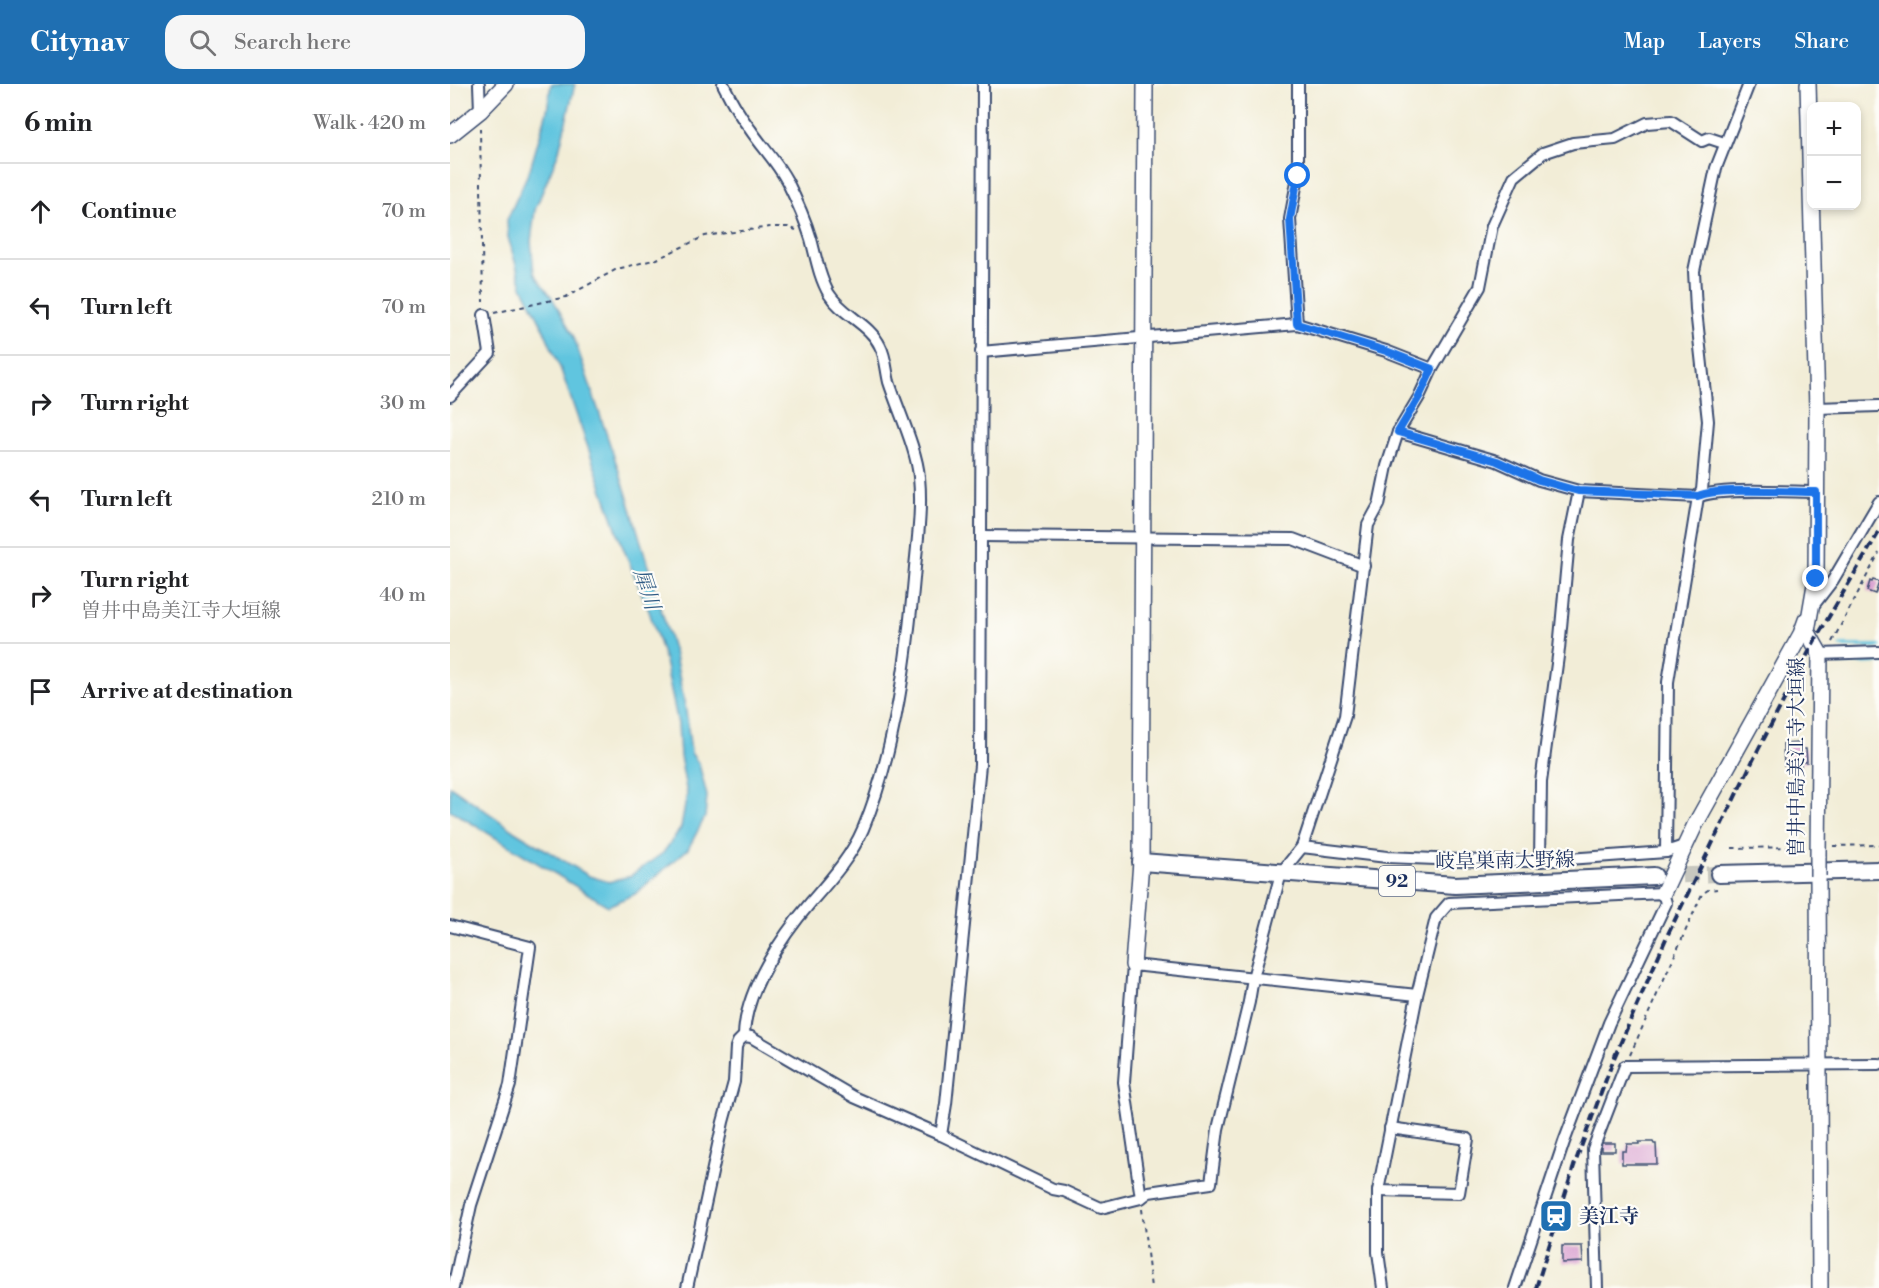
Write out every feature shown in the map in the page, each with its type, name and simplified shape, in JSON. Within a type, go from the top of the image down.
[{"type":"main road","name":"岐阜巣南大野線","points":[[1141,862],[1455,885],[1654,876]]},
{"type":"main road","points":[[1719,882],[1879,870]]},
{"type":"street","points":[[479,84],[480,111]]},
{"type":"street","points":[[450,135],[480,111],[506,84]]},
{"type":"street","points":[[687,1288],[718,1144],[734,1082],[736,1047],[744,1036],[748,1009],[763,974],[787,933],[833,878],[858,842],[873,801],[886,756],[905,662],[921,502],[919,474],[888,379],[880,345],[871,334],[847,315],[830,295],[787,181],[733,105],[723,84]]},
{"type":"street","points":[[941,1135],[980,765],[984,84]]},
{"type":"street","points":[[1141,1198],[1124,1082],[1141,862],[1145,84]]},
{"type":"street","points":[[1297,324],[1290,219],[1298,176],[1298,84]]},
{"type":"street","points":[[1666,852],[1668,681],[1698,496],[1702,490],[1708,421],[1694,271],[1714,176],[1724,143],[1749,84]]},
{"type":"street","name":"曽井中島美江寺大垣線","points":[[1808,84],[1816,408],[1816,579],[1807,631],[1824,653],[1818,857],[1820,1288]]},
{"type":"street","points":[[744,1036],[752,1037],[854,1097],[941,1135],[1053,1189],[1064,1191],[1101,1208],[1141,1198],[1149,1192],[1210,1183],[1218,1129],[1253,978],[1281,873],[1302,847],[1345,716],[1368,525],[1379,505],[1387,466],[1398,432],[1480,287],[1492,226],[1514,177],[1543,153],[1573,142],[1615,139],[1647,123],[1671,121],[1702,141],[1709,138],[1724,143]]},
{"type":"street","points":[[450,396],[490,352],[484,315]]},
{"type":"street","points":[[981,352],[1297,324],[1386,351],[1432,369]]},
{"type":"street","points":[[1816,408],[1879,406]]},
{"type":"street","points":[[1398,432],[1497,461],[1539,480],[1578,491],[1698,496],[1708,493],[1816,492]]},
{"type":"street","points":[[1540,861],[1541,782],[1559,649],[1569,540],[1578,491]]},
{"type":"street","points":[[1515,1288],[1564,1142],[1609,1023],[1666,903],[1662,893],[1684,846],[1801,634],[1810,610],[1833,580],[1879,502]]},
{"type":"street","points":[[982,536],[1293,539],[1364,566]]},
{"type":"street","points":[[1824,653],[1879,652]]},
{"type":"street","points":[[1302,847],[1387,857],[1540,861],[1666,852],[1684,846]]},
{"type":"street","points":[[1383,1288],[1378,1252],[1378,1191],[1417,995],[1436,918],[1449,903],[1662,893]]},
{"type":"street","points":[[450,926],[530,947],[510,1085],[471,1205],[453,1288]]},
{"type":"street","points":[[1133,965],[1417,995]]},
{"type":"street","points":[[1598,1288],[1593,1149],[1625,1065],[1879,1064]]},
{"type":"street","points":[[1378,1191],[1459,1193],[1468,1139],[1390,1128]]},
{"type":"path","points":[[480,111],[484,315],[566,297],[617,269],[657,259],[705,236],[770,227],[788,227],[796,230],[800,235]]},
{"type":"path","points":[[1824,653],[1879,553]]},
{"type":"path","points":[[1625,1065],[1702,894],[1719,882]]},
{"type":"path","points":[[1141,1198],[1151,1288]]},
{"type":"water","name":"犀川","points":[[551,84],[575,84],[559,151],[535,210],[531,241],[534,273],[551,296],[573,335],[626,492],[675,656],[686,711],[691,753],[699,764],[707,796],[705,817],[688,849],[635,894],[608,906],[450,810],[450,786],[513,830],[589,876],[609,882],[630,876],[663,853],[681,828],[687,794],[680,756],[678,724],[665,661],[649,611],[622,545],[561,370],[522,286],[508,237],[507,220],[530,169],[547,111]]},
{"type":"building","points":[[1870,581],[1879,582],[1875,594],[1867,591]]},
{"type":"building","points":[[1800,743],[1801,749],[1806,749],[1807,762],[1800,762],[1801,766],[1784,766],[1783,744]]},
{"type":"building","points":[[1639,1142],[1656,1144],[1657,1164],[1622,1164],[1622,1151],[1626,1151],[1627,1144],[1639,1144]]},
{"type":"building","points":[[1601,1143],[1615,1143],[1615,1151],[1601,1151]]},
{"type":"building","points":[[1562,1246],[1582,1246],[1583,1262],[1562,1263]]},
{"type":"waterway","points":[[1841,646],[1879,646]]},
{"type":"waterway","points":[[1836,663],[1879,662]]},
{"type":"tunnel","points":[[1658,876],[1719,874]]},
{"type":"railway","points":[[1536,1288],[1574,1166],[1614,1058],[1668,934],[1814,642],[1879,532]]},
{"type":"place","name":"美江寺","points":[[1556,1216]]},
{"type":"route","points":[[1298,176],[1290,219],[1297,324],[1386,351],[1432,369],[1419,397],[1398,432],[1497,461],[1539,480],[1578,491],[1698,496],[1708,493],[1816,492],[1816,579]]}]
